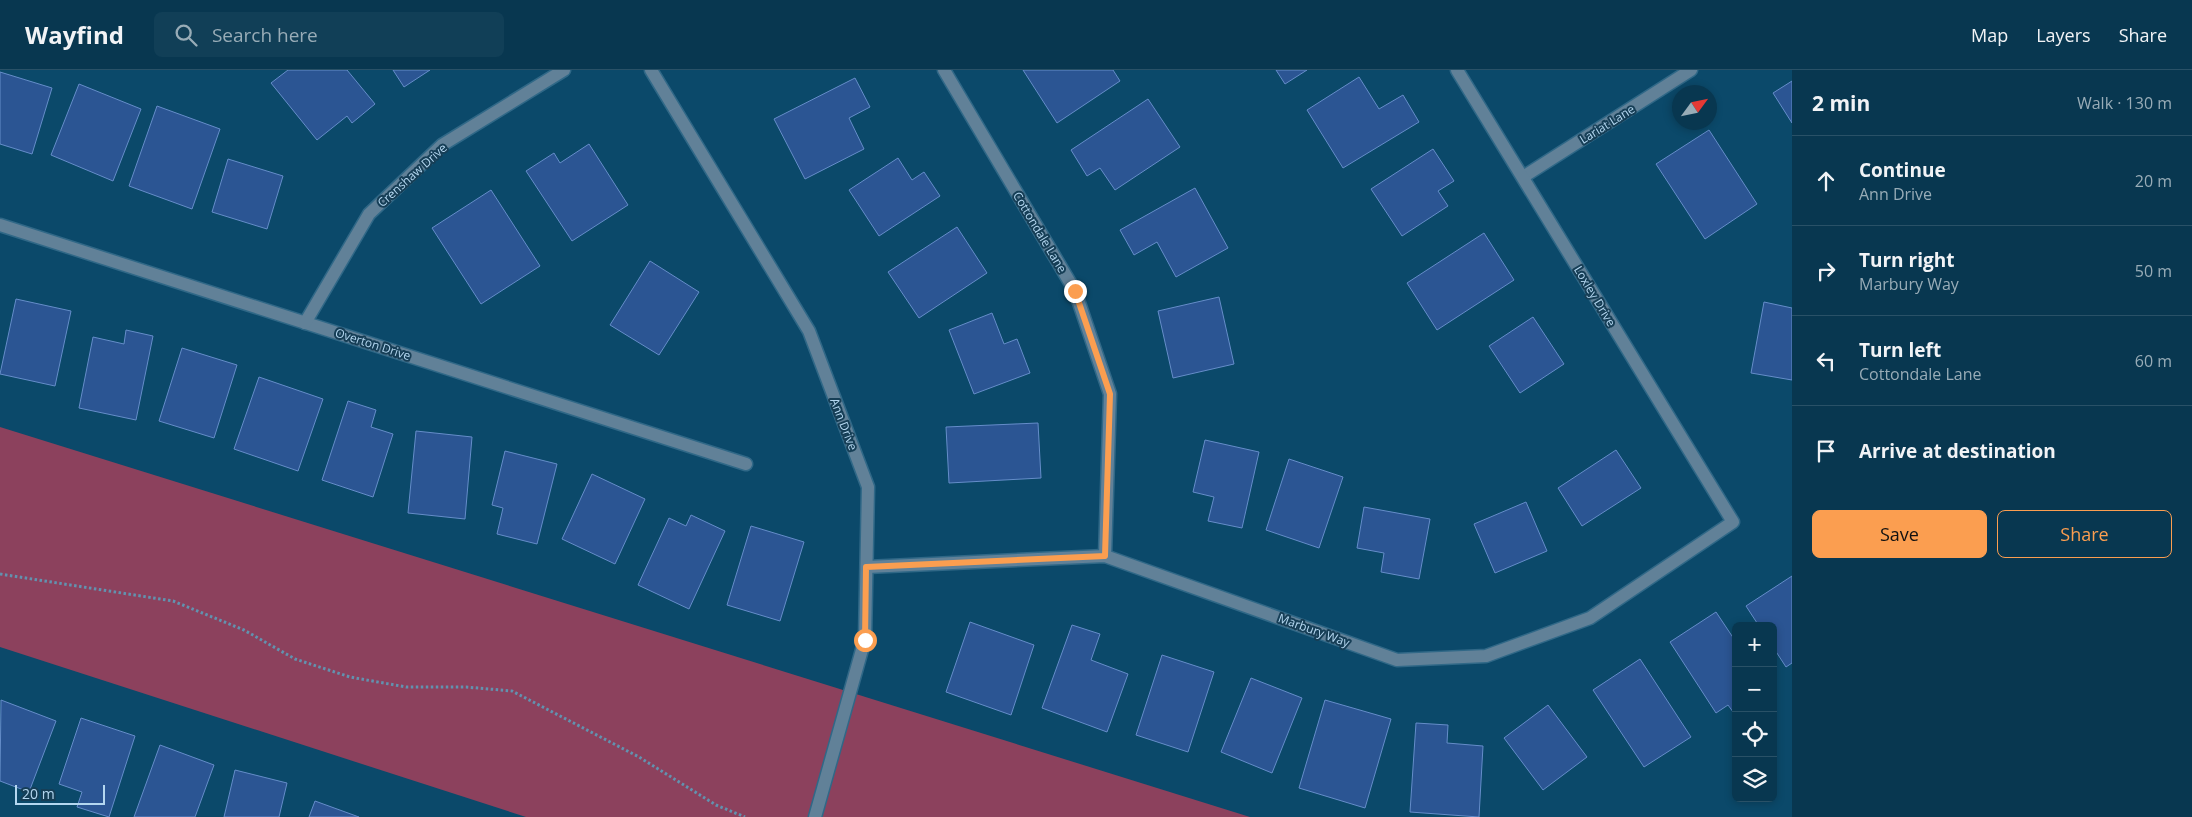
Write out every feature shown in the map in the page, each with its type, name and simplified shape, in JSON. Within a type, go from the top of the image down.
[{"type":"street","name":"Crenshaw Drive","points":[[305,323],[369,214],[442,145],[564,70]]},
{"type":"street","name":"Ann Drive","points":[[651,70],[809,331],[868,487],[865,640],[815,817]]},
{"type":"street","name":"Cottondale Lane","points":[[944,70],[1075,291],[1110,394],[1105,556]]},
{"type":"street","name":"Loxley Drive","points":[[1457,70],[1734,522]]},
{"type":"street","name":"Lariat Lane","points":[[1523,177],[1692,70]]},
{"type":"street","name":"Overton Drive","points":[[0,225],[746,464]]},
{"type":"street","name":"Marbury Way","points":[[866,567],[1105,556],[1397,660],[1486,656],[1590,618],[1734,522]]},
{"type":"path","points":[[0,574],[173,602],[244,630],[296,660],[350,677],[406,687],[466,686],[512,691],[639,757],[716,804],[746,817]]},
{"type":"shaded area","points":[[0,427],[1250,817],[526,817],[0,647]]},
{"type":"building","points":[[288,70],[347,70],[375,104],[352,123],[347,116],[317,140],[271,83]]},
{"type":"building","points":[[393,70],[430,70],[404,87]]},
{"type":"building","points":[[1023,70],[1113,70],[1120,81],[1057,123]]},
{"type":"building","points":[[1276,70],[1307,70],[1285,84]]},
{"type":"building","points":[[0,72],[52,88],[32,154],[0,144]]},
{"type":"building","points":[[1359,77],[1379,109],[1403,95],[1419,122],[1343,168],[1307,110]]},
{"type":"building","points":[[855,78],[870,107],[849,118],[864,149],[805,179],[774,119]]},
{"type":"building","points":[[1792,81],[1792,123],[1773,93]]},
{"type":"building","points":[[79,84],[141,109],[113,181],[51,155]]},
{"type":"building","points":[[1148,99],[1180,147],[1115,190],[1100,168],[1087,176],[1071,150]]},
{"type":"building","points":[[157,106],[220,129],[192,209],[129,186]]},
{"type":"building","points":[[1709,130],[1757,204],[1705,239],[1656,164]]},
{"type":"building","points":[[589,144],[628,205],[572,241],[526,171],[554,153],[560,163]]},
{"type":"building","points":[[1433,149],[1454,181],[1438,191],[1448,206],[1402,236],[1371,189]]},
{"type":"building","points":[[898,158],[912,180],[924,172],[940,196],[879,236],[849,190]]},
{"type":"building","points":[[228,159],[283,176],[267,229],[212,212]]},
{"type":"building","points":[[1195,188],[1228,248],[1176,277],[1157,242],[1134,255],[1120,230]]},
{"type":"building","points":[[491,190],[540,266],[481,304],[432,228]]},
{"type":"building","points":[[957,227],[987,273],[919,318],[888,272]]},
{"type":"building","points":[[1484,233],[1514,280],[1437,330],[1407,283]]},
{"type":"building","points":[[650,261],[699,292],[659,355],[610,325]]},
{"type":"building","points":[[1219,297],[1234,364],[1173,378],[1158,311]]},
{"type":"building","points":[[16,299],[71,311],[55,386],[0,374]]},
{"type":"building","points":[[1764,302],[1792,308],[1792,380],[1751,373]]},
{"type":"building","points":[[992,313],[1004,344],[1017,339],[1030,373],[974,394],[949,330]]},
{"type":"building","points":[[1533,317],[1564,364],[1520,393],[1489,346]]},
{"type":"building","points":[[126,330],[153,336],[136,420],[79,408],[93,337],[124,344]]},
{"type":"building","points":[[182,348],[237,365],[214,438],[159,421]]},
{"type":"building","points":[[259,377],[323,399],[298,471],[234,449]]},
{"type":"building","points":[[348,401],[376,410],[371,427],[393,434],[373,497],[322,480]]},
{"type":"building","points":[[1038,423],[1041,478],[949,483],[946,427]]},
{"type":"building","points":[[416,431],[472,437],[465,519],[408,513]]},
{"type":"building","points":[[1205,440],[1259,452],[1242,528],[1208,521],[1214,497],[1193,492]]},
{"type":"building","points":[[1616,450],[1641,488],[1582,526],[1558,488]]},
{"type":"building","points":[[505,451],[557,464],[537,544],[497,534],[503,508],[492,505]]},
{"type":"building","points":[[1289,459],[1343,477],[1319,548],[1266,530]]},
{"type":"building","points":[[592,474],[645,499],[615,564],[562,539]]},
{"type":"building","points":[[1526,502],[1547,551],[1495,573],[1474,524]]},
{"type":"building","points":[[1364,507],[1430,519],[1419,579],[1381,572],[1384,553],[1357,548]]},
{"type":"building","points":[[691,515],[725,531],[689,609],[638,585],[669,518],[686,526]]},
{"type":"building","points":[[751,526],[804,542],[780,621],[727,605]]},
{"type":"building","points":[[1792,576],[1792,663],[1786,667],[1777,653],[1777,622],[1756,622],[1746,606]]},
{"type":"building","points":[[1716,612],[1732,636],[1732,710],[1728,705],[1716,713],[1670,642]]},
{"type":"building","points":[[970,622],[1034,645],[1011,715],[946,692]]},
{"type":"building","points":[[1072,625],[1100,634],[1091,660],[1128,674],[1107,732],[1042,708]]},
{"type":"building","points":[[1162,655],[1214,672],[1188,752],[1136,735]]},
{"type":"building","points":[[1640,659],[1691,737],[1644,767],[1593,690]]},
{"type":"building","points":[[1251,678],[1302,698],[1272,773],[1221,752]]},
{"type":"building","points":[[1,700],[56,721],[29,792],[0,781]]},
{"type":"building","points":[[1325,700],[1391,719],[1365,808],[1299,788]]},
{"type":"building","points":[[1548,705],[1587,757],[1543,790],[1504,738]]},
{"type":"building","points":[[81,718],[135,736],[109,817],[77,807],[82,792],[59,784]]},
{"type":"building","points":[[1416,723],[1448,725],[1447,743],[1483,746],[1479,817],[1410,812]]},
{"type":"building","points":[[160,745],[214,765],[195,817],[134,817]]},
{"type":"building","points":[[235,770],[287,783],[279,817],[224,817]]},
{"type":"building","points":[[315,801],[359,817],[309,817]]},
{"type":"route","points":[[865,640],[866,567],[1105,556],[1110,394],[1075,291]]}]
